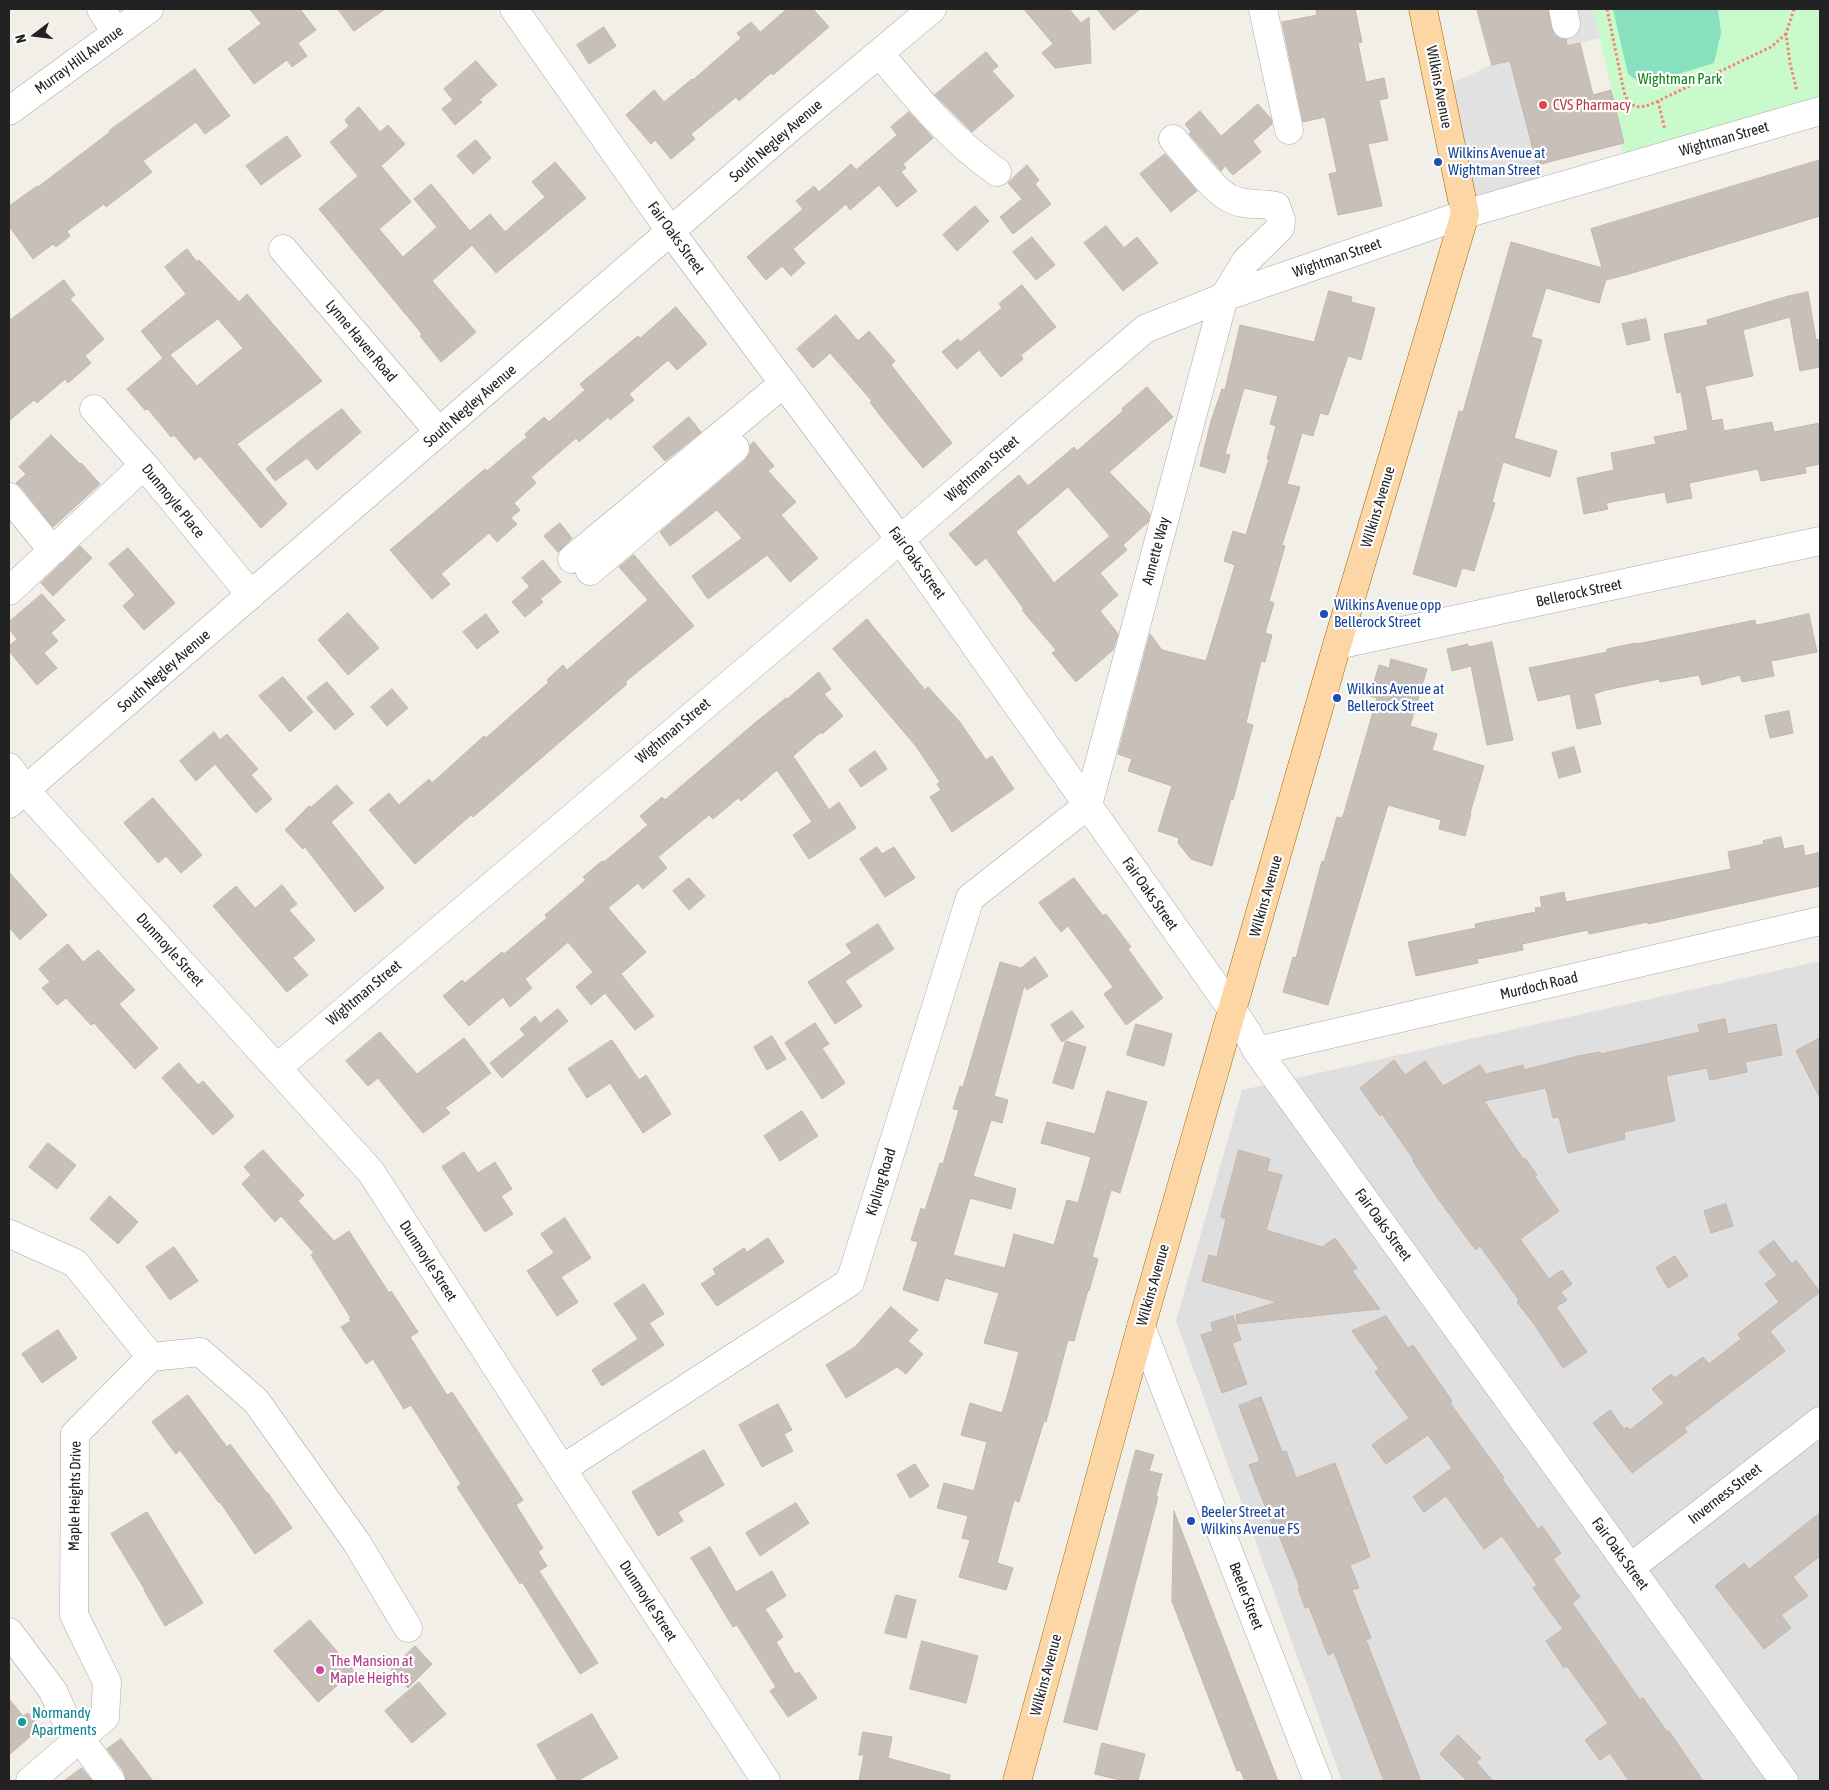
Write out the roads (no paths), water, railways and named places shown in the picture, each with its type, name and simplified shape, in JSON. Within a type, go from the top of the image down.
[{"type":"main road","name":"Wilkins Avenue","points":[[1017,1781],[1141,1327],[1337,644],[1465,214],[1423,9]]},
{"type":"street","points":[[102,9],[116,33]]},
{"type":"street","name":"Murray Hill Avenue","points":[[9,111],[149,9]]},
{"type":"street","name":"Fair Oaks Street","points":[[514,9],[671,232],[900,539],[1248,1032],[1257,1051],[1784,1781]]},
{"type":"street","name":"South Negley Avenue","points":[[17,797],[785,132],[932,9]]},
{"type":"street","points":[[1263,9],[1289,130]]},
{"type":"street","points":[[880,54],[928,112],[977,158],[996,172]]},
{"type":"street","name":"Wightman Street","points":[[277,1068],[900,539],[1144,329],[1224,297],[1465,214],[1810,104]]},
{"type":"street","name":"Annette Way","points":[[1088,805],[1224,297],[1246,262],[1280,228],[1281,220],[1276,206],[1244,203],[1230,199],[1218,190],[1173,139]]},
{"type":"street","name":"Lynne Haven Road","points":[[283,249],[439,432]]},
{"type":"street","points":[[581,565],[790,390]]},
{"type":"street","name":"Dunmoyle Place","points":[[94,409],[144,465],[251,595]]},
{"type":"street","points":[[9,591],[144,465]]},
{"type":"street","points":[[9,497],[53,551]]},
{"type":"street","name":"Bellerock Street","points":[[1337,644],[1820,541]]},
{"type":"street","name":"Dunmoyle Street","points":[[9,767],[17,797],[277,1068],[372,1172],[562,1469],[766,1781]]},
{"type":"street","name":"Kipling Road","points":[[562,1469],[850,1282],[970,898],[1088,805]]},
{"type":"street","name":"Murdoch Road","points":[[1257,1051],[1820,921]]},
{"type":"street","points":[[10,1234],[75,1263],[151,1357],[200,1352],[256,1401],[357,1543],[408,1628]]},
{"type":"street","name":"Beeler Street","points":[[1141,1327],[1318,1781]]},
{"type":"street","name":"Maple Heights Drive","points":[[30,1781],[105,1717],[107,1682],[74,1615],[75,1434],[151,1357]]},
{"type":"street","name":"Inverness Street","points":[[1630,1568],[1820,1421]]},
{"type":"street","points":[[9,1632],[52,1691],[65,1718],[111,1781]]},
{"type":"place","name":"CVS Pharmacy","points":[[1543,105]]},
{"type":"place","name":"Wilkins Avenue at Wightman Street","points":[[1438,162]]},
{"type":"place","name":"Wilkins Avenue opp Bellerock Street","points":[[1324,614]]},
{"type":"place","name":"Wilkins Avenue at Bellerock Street","points":[[1337,698]]},
{"type":"place","name":"Beeler Street at Wilkins Avenue FS","points":[[1191,1521]]},
{"type":"place","name":"The Mansion at Maple Heights","points":[[320,1670]]},
{"type":"place","name":"Normandy Apartments","points":[[22,1722]]},
{"type":"park label","name":"Wightman Park","points":[[1680,79]]}]
